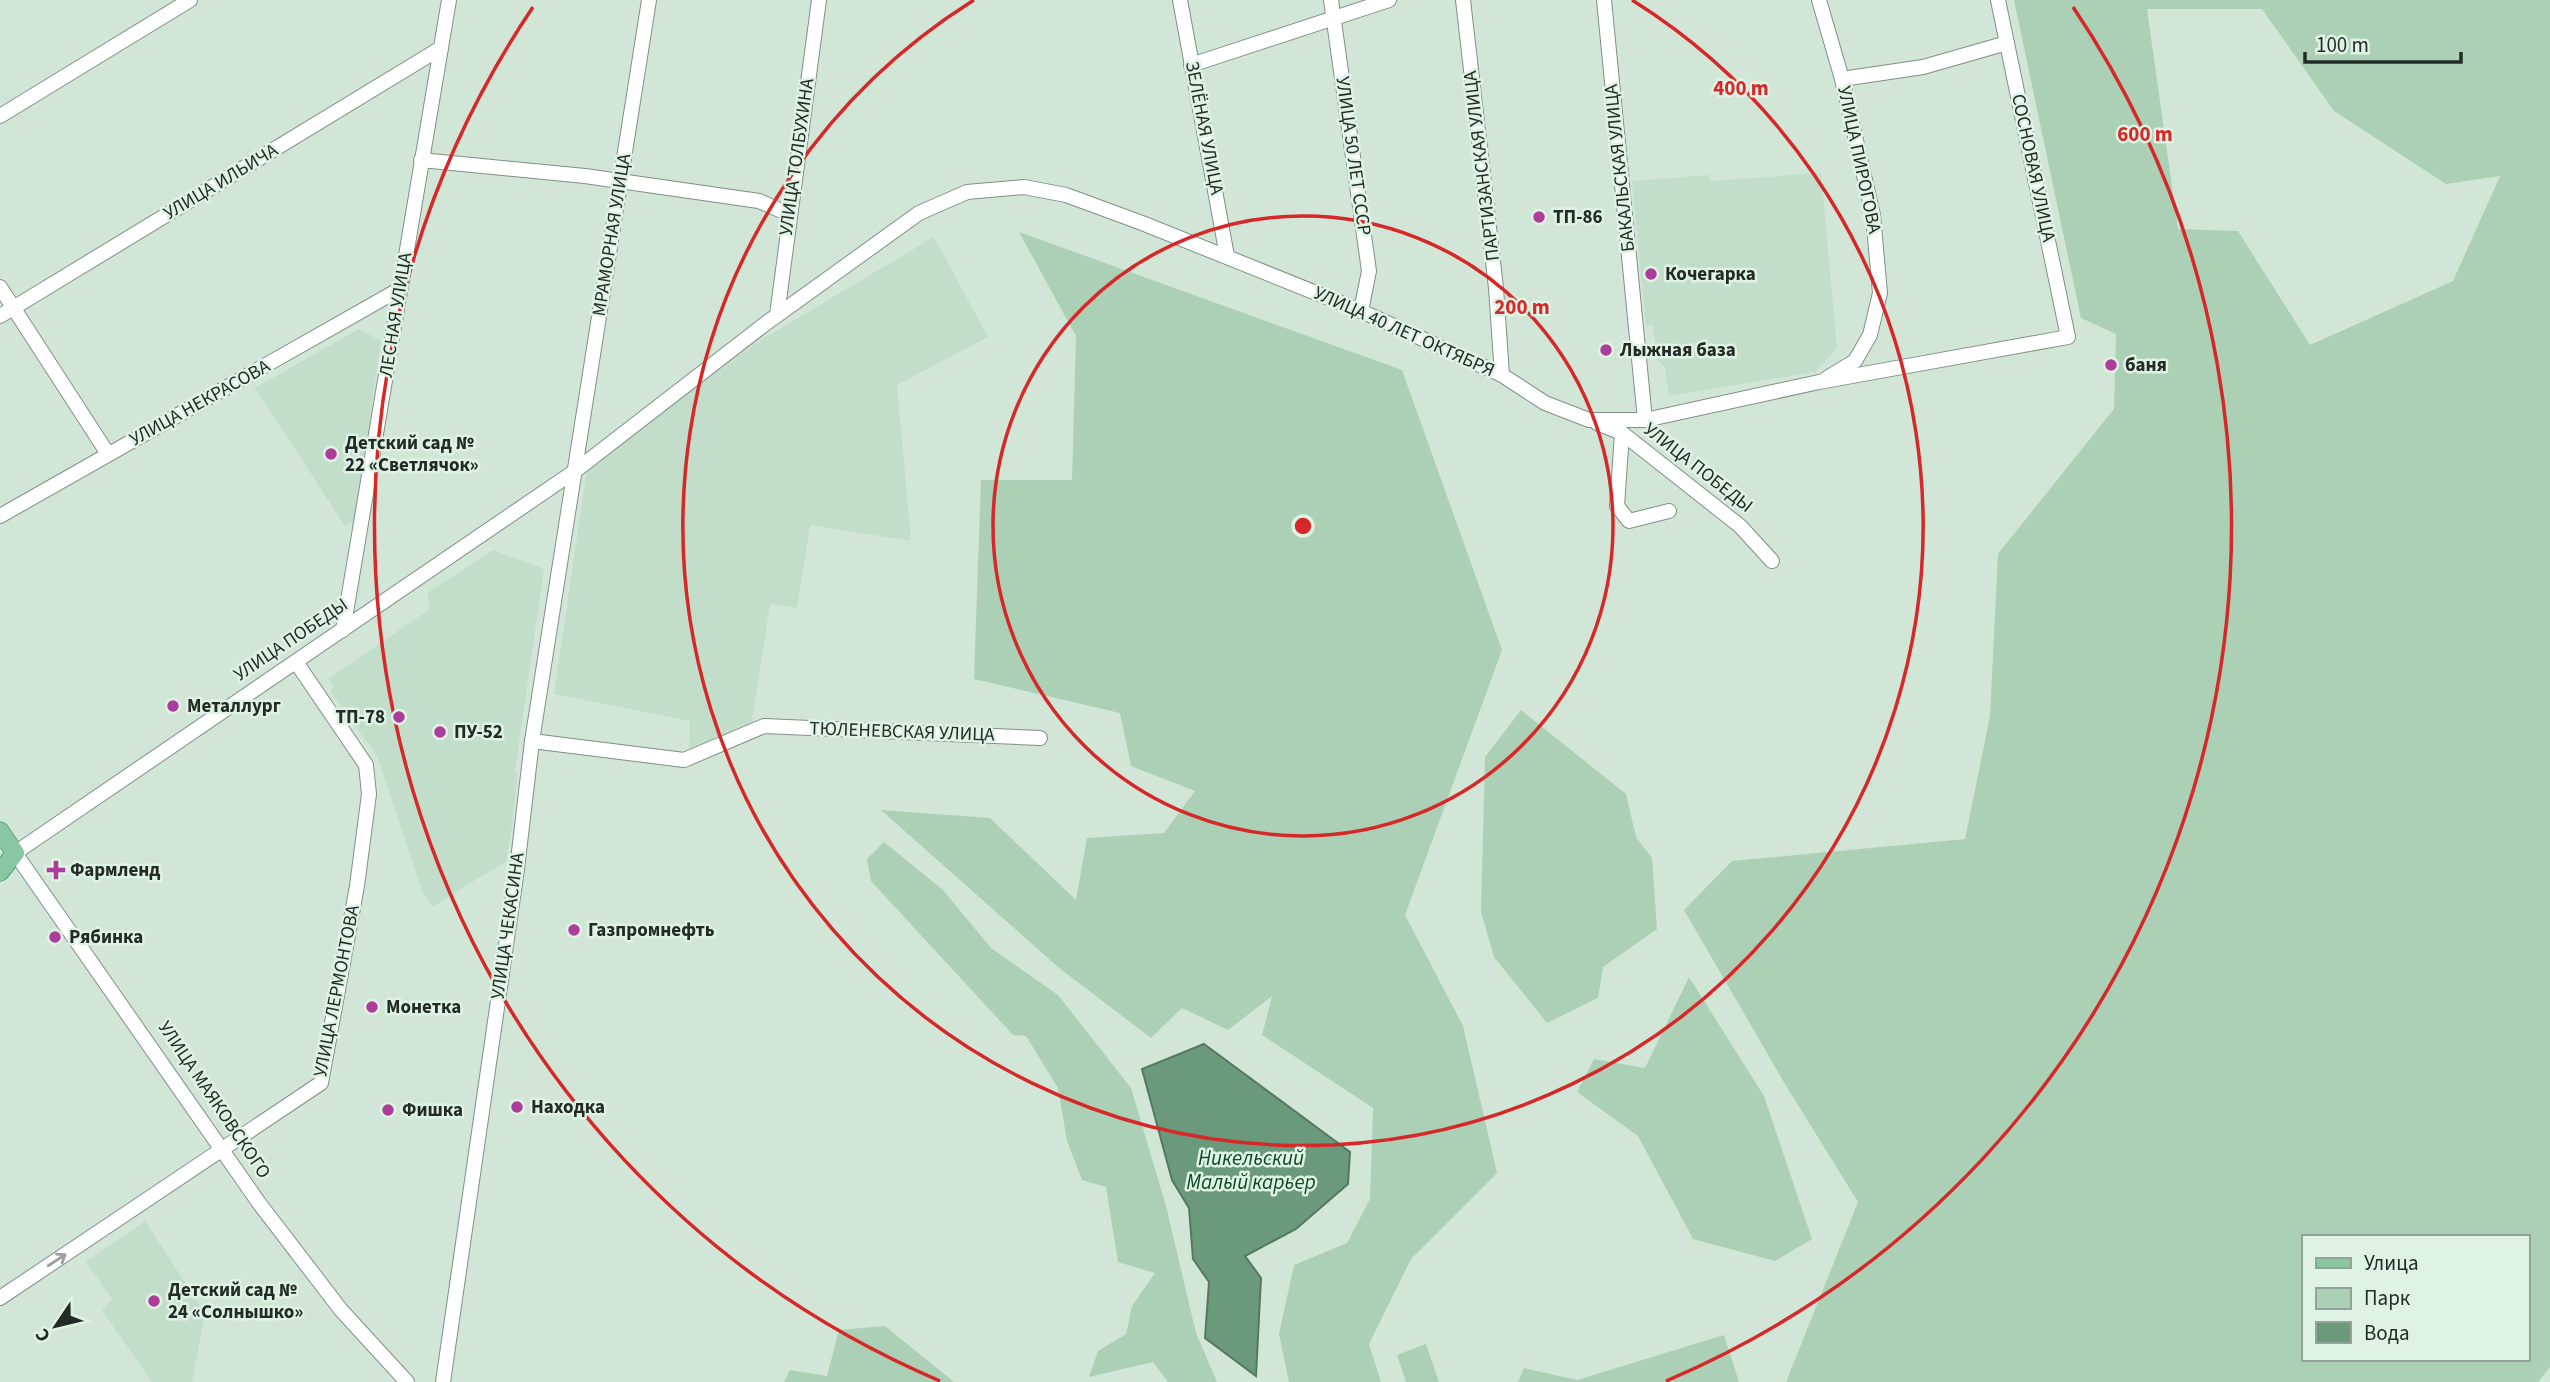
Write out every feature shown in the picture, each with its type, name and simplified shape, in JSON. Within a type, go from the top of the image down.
[{"type":"main road","name":"УЛИЦА МАЯКОВСКОГО","points":[[0,831],[15,853]]},
{"type":"main road","name":"УЛИЦА ПОБЕДЫ","points":[[0,872],[15,853]]},
{"type":"street","points":[[0,116],[190,0]]},
{"type":"street","name":"ЛЕСНАЯ УЛИЦА","points":[[342,630],[449,0]]},
{"type":"street","name":"МРАМОРНАЯ УЛИЦА","points":[[575,471],[649,0]]},
{"type":"street","name":"УЛИЦА ТОЛБУХИНА","points":[[777,315],[819,0]]},
{"type":"street","name":"ЗЕЛЁНАЯ УЛИЦА","points":[[1180,0],[1227,256]]},
{"type":"street","name":"УЛИЦА 50 ЛЕТ СССР","points":[[1331,0],[1369,271],[1361,311]]},
{"type":"street","points":[[1191,65],[1389,0]]},
{"type":"street","name":"ПАРТИЗАНСКАЯ УЛИЦА","points":[[1463,0],[1496,288],[1502,375]]},
{"type":"street","name":"БАКАЛЬСКАЯ УЛИЦА","points":[[1604,0],[1645,420]]},
{"type":"street","name":"УЛИЦА ПИРОГОВА","points":[[1819,0],[1842,79],[1873,215],[1880,293],[1870,335],[1855,361],[1819,383]]},
{"type":"street","name":"СОСНОВАЯ УЛИЦА","points":[[1998,0],[2068,337]]},
{"type":"street","points":[[1842,79],[1923,67],[2007,43]]},
{"type":"street","name":"УЛИЦА ИЛЬИЧА","points":[[6,312],[441,48]]},
{"type":"street","points":[[421,160],[620,182],[759,201],[789,214]]},
{"type":"street","name":"УЛИЦА 40 ЛЕТ ОКТЯБРЯ","points":[[777,315],[919,213],[967,192],[1024,187],[1066,195],[1227,256],[1361,311],[1502,375],[1545,403],[1589,420],[1645,420],[1819,383],[2068,337]]},
{"type":"street","points":[[0,287],[6,312],[108,454]]},
{"type":"street","name":"УЛИЦА НЕКРАСОВА","points":[[0,516],[400,289]]},
{"type":"street","name":"УЛИЦА ПОБЕДЫ","points":[[15,853],[575,471],[777,315]]},
{"type":"street","name":"УЛИЦА ПОБЕДЫ","points":[[1589,420],[1622,433],[1740,526],[1773,561]]},
{"type":"street","points":[[1622,433],[1617,506],[1629,521],[1669,511]]},
{"type":"street","name":"УЛИЦА ЧЕКАСИНА","points":[[443,1382],[519,856],[532,741],[575,471]]},
{"type":"street","name":"УЛИЦА ЛЕРМОНТОВА","points":[[0,1298],[321,1083],[357,886],[369,794],[366,765],[296,662]]},
{"type":"street","name":"ТЮЛЕНЕВСКАЯ УЛИЦА","points":[[532,741],[684,760],[764,726],[1040,738]]},
{"type":"street","name":"УЛИЦА МАЯКОВСКОГО","points":[[15,853],[223,1150],[341,1310],[407,1382]]},
{"type":"shaded area","points":[[1821,173],[1837,348],[1815,372],[1669,396],[1665,367],[1657,360],[1653,325],[1646,326],[1632,181],[1709,175],[1710,181]]},
{"type":"shaded area","points":[[934,237],[988,337],[897,385],[911,541],[810,525],[797,608],[770,604],[751,728],[689,752],[690,721],[554,694],[587,469],[756,343]]},
{"type":"shaded area","name":"Детский сад № 22 «Светлячок»","points":[[359,329],[381,341],[355,520],[345,526],[255,388]]},
{"type":"shaded area","name":"ПУ-52","points":[[493,550],[544,569],[515,771],[518,772],[511,833],[506,861],[432,907],[422,891],[377,756],[331,693],[333,685],[328,679],[430,609],[427,593]]},
{"type":"shaded area","name":"Детский сад № 24 «Солнышко»","points":[[145,1221],[205,1313],[192,1382],[152,1382],[102,1310],[112,1299],[86,1262]]},
{"type":"green space","points":[[2014,0],[2550,0],[2550,1367],[2538,1382],[1786,1382],[1858,1202],[1785,1084],[1684,910],[1732,861],[1965,839],[1990,716],[1998,554],[2114,409],[2116,334],[2081,318]],"holes":[[[2147,9],[2262,9],[2334,111],[2446,184],[2500,176],[2453,281],[2310,345],[2238,231],[2178,229]]]},
{"type":"green space","points":[[1019,232],[1402,370],[1502,650],[1405,915],[1463,1026],[1497,1173],[1411,1259],[1369,1344],[1381,1382],[1289,1382],[1279,1334],[1294,1265],[1347,1243],[1370,1199],[1373,1108],[1262,1035],[1272,996],[1228,1030],[1182,1008],[1151,1038],[1058,967],[881,810],[990,818],[1076,900],[1087,838],[1164,833],[1195,791],[1131,766],[1120,713],[974,679],[981,480],[1072,480],[1076,336]]},
{"type":"green space","points":[[1521,710],[1626,794],[1636,837],[1652,858],[1657,929],[1603,967],[1598,998],[1547,1023],[1494,957],[1481,912],[1485,757]]},
{"type":"green space","points":[[884,842],[943,890],[991,948],[1058,995],[1131,1088],[1166,1206],[1196,1333],[1217,1382],[1168,1382],[1153,1362],[1089,1377],[1098,1351],[1126,1334],[1132,1306],[1155,1273],[1118,1262],[1106,1187],[1082,1180],[1067,1141],[1058,1088],[1026,1036],[1013,1035],[871,881],[867,859]]},
{"type":"green space","points":[[1689,977],[1764,1096],[1812,1239],[1775,1261],[1693,1239],[1638,1136],[1577,1092],[1594,1059],[1645,1068]]},
{"type":"green space","points":[[885,1326],[954,1382],[784,1382],[790,1370],[827,1376],[839,1330]]},
{"type":"green space","points":[[1724,1335],[1739,1382],[1518,1382],[1524,1368],[1577,1380]]},
{"type":"green space","points":[[1426,1344],[1439,1382],[1406,1382],[1397,1355]]},
{"type":"water","name":"Никельский Малый карьер","points":[[1204,1044],[1350,1152],[1348,1184],[1296,1229],[1245,1256],[1261,1278],[1256,1376],[1205,1338],[1209,1282],[1193,1259],[1189,1208],[1172,1180],[1142,1069]]},
{"type":"place","name":"ТП-86","points":[[1539,217]]},
{"type":"place","name":"Кочегарка","points":[[1651,274]]},
{"type":"place","name":"Лыжная база","points":[[1606,350]]},
{"type":"place","name":"баня","points":[[2111,365]]},
{"type":"place","name":"Детский сад № 22 «Светлячок»","points":[[331,454]]},
{"type":"place","name":"Металлург","points":[[173,706]]},
{"type":"place","name":"ТП-78","points":[[399,717]]},
{"type":"place","name":"ПУ-52","points":[[440,732]]},
{"type":"place","name":"Фармленд","points":[[56,870]]},
{"type":"place","name":"Газпромнефть","points":[[574,930]]},
{"type":"place","name":"Рябинка","points":[[55,937]]},
{"type":"place","name":"Монетка","points":[[372,1007]]},
{"type":"place","name":"Находка","points":[[517,1107]]},
{"type":"place","name":"Фишка","points":[[388,1110]]},
{"type":"place","name":"Детский сад № 24 «Солнышко»","points":[[154,1301]]}]
